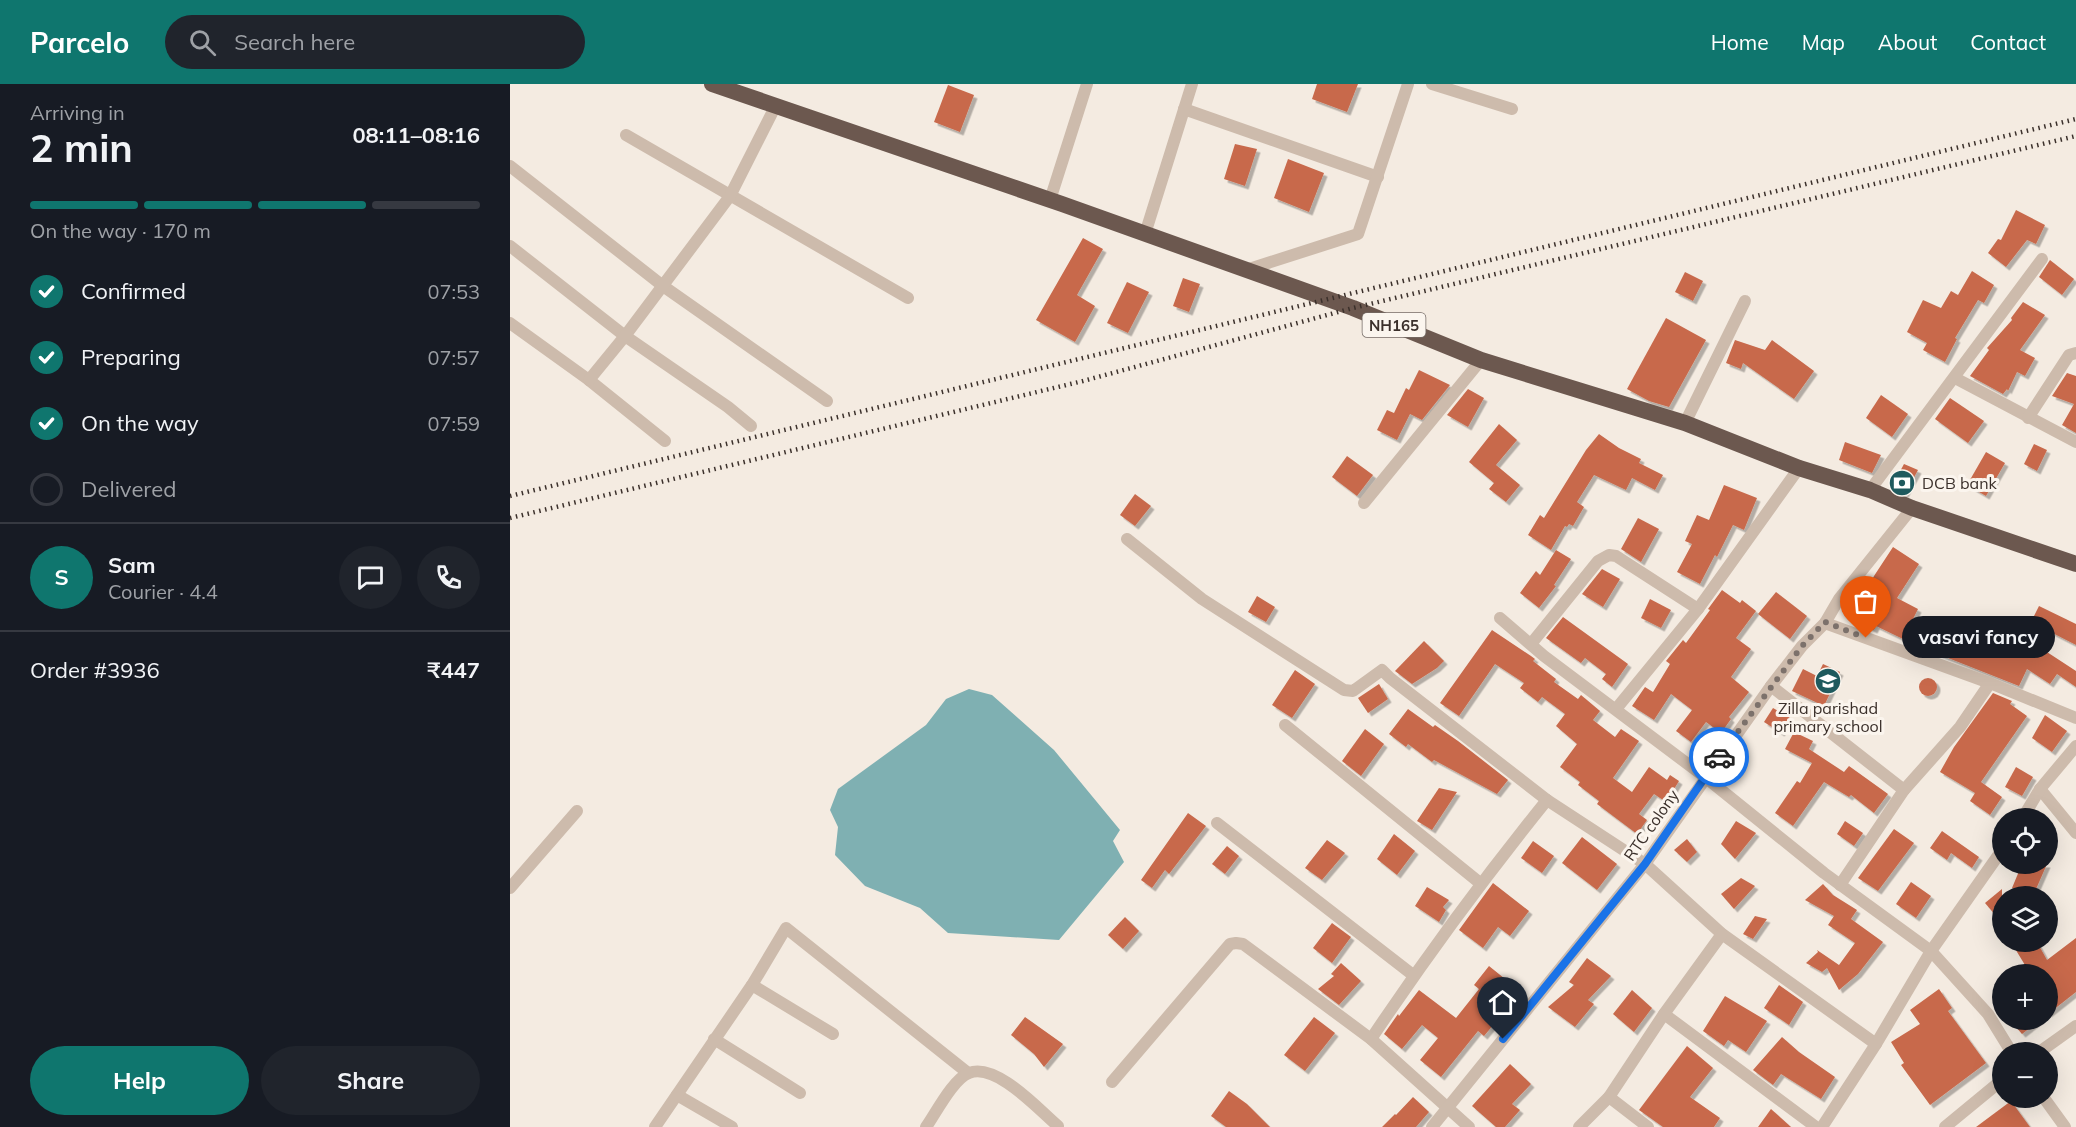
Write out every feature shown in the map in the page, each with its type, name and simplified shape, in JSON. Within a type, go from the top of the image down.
[{"type":"highway","name":"NH165","points":[[712,84],[1050,200],[1353,308],[1481,360],[1685,423],[1799,468],[1870,490],[1912,508],[2076,564]]},
{"type":"street","points":[[1050,200],[1087,84]]},
{"type":"street","points":[[1145,234],[1192,84]]},
{"type":"street","points":[[1246,270],[1358,234],[1408,84]]},
{"type":"street","points":[[1432,84],[1512,109]]},
{"type":"street","points":[[589,380],[625,336],[730,196],[775,107]]},
{"type":"street","points":[[1184,109],[1378,177]]},
{"type":"street","points":[[626,135],[908,298]]},
{"type":"street","points":[[510,166],[663,286],[827,401]]},
{"type":"street","points":[[510,246],[625,336],[728,407],[751,426]]},
{"type":"street","points":[[1870,490],[2042,259]]},
{"type":"street","points":[[1685,423],[1745,301]]},
{"type":"street","points":[[510,323],[589,380],[664,441]]},
{"type":"street","points":[[2028,418],[2069,355],[2076,353]]},
{"type":"street","points":[[1364,503],[1481,360]]},
{"type":"street","points":[[1955,378],[2076,442]]},
{"type":"street","points":[[1616,709],[1698,609],[1799,468]]},
{"type":"street","name":"RTC colony","points":[[1432,1127],[1645,864],[1771,686],[1802,646],[1825,622],[1839,599],[1912,508]]},
{"type":"street","points":[[1127,539],[1202,599],[1344,690],[1353,691],[1382,670],[1547,800],[1645,864],[1722,934],[1876,1044]]},
{"type":"street","points":[[1530,644],[1598,561],[1609,555],[1616,556],[1698,609]]},
{"type":"street","points":[[1500,618],[1544,656],[1705,777],[1840,885],[1931,951],[1988,1014],[2005,1042]]},
{"type":"street","points":[[1825,622],[1990,683],[2076,718]]},
{"type":"street","points":[[1840,885],[1904,790],[1960,726],[1990,683]]},
{"type":"street","points":[[1771,686],[1904,790]]},
{"type":"street","points":[[1285,725],[1480,883]]},
{"type":"street","points":[[2029,808],[2040,789],[2076,746]]},
{"type":"street","points":[[2040,789],[2076,833]]},
{"type":"street","points":[[1371,1039],[1413,975],[1480,883],[1547,800]]},
{"type":"street","points":[[510,888],[577,811]]},
{"type":"street","points":[[1217,823],[1413,975]]},
{"type":"street","points":[[1822,1127],[1876,1044],[1931,951],[1992,864]]},
{"type":"street","points":[[655,1127],[752,985],[786,928],[968,1073]]},
{"type":"street","points":[[1579,1127],[1609,1097],[1664,1014],[1722,934]]},
{"type":"street","points":[[1112,1082],[1230,944],[1236,943],[1243,944],[1371,1039],[1468,1127]]},
{"type":"street","points":[[752,985],[833,1034]]},
{"type":"street","points":[[1664,1014],[1816,1127]]},
{"type":"street","points":[[2053,1042],[2076,1026]]},
{"type":"street","points":[[714,1039],[800,1094]]},
{"type":"street","points":[[926,1127],[954,1085],[968,1073],[978,1071],[1004,1080],[1057,1127]]},
{"type":"street","points":[[1945,1127],[1992,1088]]},
{"type":"street","points":[[677,1095],[732,1127]]},
{"type":"street","points":[[1609,1097],[1648,1127]]},
{"type":"street","points":[[2051,1108],[2065,1127]]},
{"type":"water","points":[[969,689],[992,695],[1054,750],[1120,830],[1113,841],[1124,862],[1059,940],[948,933],[920,908],[865,886],[835,855],[838,827],[830,810],[838,789],[926,725],[946,699]]},
{"type":"building","points":[[1317,84],[1358,84],[1347,112],[1312,99]]},
{"type":"building","points":[[948,85],[974,95],[960,132],[934,122]]},
{"type":"building","points":[[1235,144],[1257,149],[1245,186],[1224,179]]},
{"type":"building","points":[[1288,159],[1324,173],[1309,212],[1274,198]]},
{"type":"building","points":[[2016,210],[2045,225],[2036,244],[2027,240],[2006,267],[1988,253],[1998,239],[2001,240]]},
{"type":"building","points":[[1083,238],[1103,249],[1077,295],[1095,306],[1075,342],[1036,320]]},
{"type":"building","points":[[2050,260],[2074,279],[2062,295],[2039,277]]},
{"type":"building","points":[[1972,271],[1994,285],[1984,303],[1978,300],[1955,338],[1957,339],[1945,362],[1923,350],[1927,343],[1907,332],[1923,300],[1941,308],[1951,291],[1958,295]]},
{"type":"building","points":[[1685,272],[1703,281],[1693,301],[1675,292]]},
{"type":"building","points":[[1183,278],[1200,284],[1189,312],[1173,306]]},
{"type":"building","points":[[1127,282],[1149,292],[1128,333],[1107,323]]},
{"type":"building","points":[[2023,302],[2045,315],[2020,350],[2035,358],[2025,376],[2017,372],[2008,391],[2007,389],[2003,394],[1970,376],[1989,350],[1987,348],[2012,320],[2011,318]]},
{"type":"building","points":[[1666,318],[1706,340],[1669,407],[1649,401],[1627,389]]},
{"type":"building","points":[[1735,340],[1765,350],[1772,340],[1814,371],[1794,399],[1743,363],[1741,369],[1726,363]]},
{"type":"building","points":[[1419,370],[1450,385],[1422,420],[1410,414],[1397,440],[1377,430],[1387,410],[1394,413],[1406,388],[1409,390]]},
{"type":"building","points":[[2067,373],[2076,376],[2076,433],[2062,425],[2074,404],[2052,396]]},
{"type":"building","points":[[1468,389],[1484,398],[1468,427],[1447,415]]},
{"type":"building","points":[[1881,395],[1908,414],[1892,437],[1866,418]]},
{"type":"building","points":[[1950,398],[1984,421],[1968,443],[1935,419]]},
{"type":"building","points":[[1499,424],[1517,440],[1496,465],[1520,485],[1506,502],[1489,489],[1494,483],[1469,462]]},
{"type":"building","points":[[1599,434],[1619,448],[1641,459],[1639,463],[1663,475],[1655,490],[1632,478],[1626,490],[1594,475],[1577,502],[1584,507],[1573,526],[1569,524],[1565,526],[1551,550],[1528,535],[1540,515],[1544,518],[1586,450]]},
{"type":"building","points":[[1845,442],[1881,455],[1872,473],[1839,460]]},
{"type":"building","points":[[2034,444],[2047,450],[2037,471],[2024,464]]},
{"type":"building","points":[[1986,452],[2005,463],[1986,496],[1967,485]]},
{"type":"building","points":[[1347,456],[1373,475],[1357,496],[1332,477]]},
{"type":"building","points":[[1904,464],[1918,470],[1905,494],[1891,488]]},
{"type":"building","points":[[1724,485],[1757,498],[1744,530],[1733,525],[1700,584],[1677,572],[1692,544],[1685,541],[1697,515],[1709,520]]},
{"type":"building","points":[[1135,494],[1151,506],[1135,526],[1120,515]]},
{"type":"building","points":[[1638,518],[1659,529],[1641,562],[1621,549]]},
{"type":"building","points":[[1893,547],[1919,564],[1897,598],[1918,609],[1903,639],[1876,626],[1874,630],[1852,619],[1874,576]]},
{"type":"building","points":[[1556,550],[1571,559],[1554,585],[1556,586],[1539,608],[1520,593],[1536,571],[1540,575]]},
{"type":"building","points":[[1602,569],[1620,579],[1603,607],[1582,594]]},
{"type":"building","points":[[1722,590],[1740,603],[1742,600],[1756,611],[1736,638],[1751,649],[1731,677],[1749,692],[1729,717],[1731,719],[1721,733],[1706,722],[1691,742],[1676,731],[1692,710],[1671,694],[1654,720],[1632,706],[1645,687],[1653,692],[1670,664],[1666,661],[1683,640],[1686,643]]},
{"type":"building","points":[[1776,592],[1807,616],[1790,639],[1758,614]]},
{"type":"building","points":[[1257,596],[1275,607],[1266,622],[1248,612]]},
{"type":"building","points":[[1650,599],[1671,610],[1661,628],[1641,618]]},
{"type":"building","points":[[2039,606],[2076,624],[2076,645],[2031,622]]},
{"type":"building","points":[[1563,617],[1628,664],[1612,687],[1602,679],[1606,674],[1585,658],[1581,663],[1546,638]]},
{"type":"building","points":[[1954,617],[1989,632],[1991,628],[2021,642],[2024,637],[2076,671],[2076,687],[2057,674],[2050,684],[2027,669],[2019,686],[1938,654]]},
{"type":"building","points":[[1492,630],[1535,659],[1533,661],[1556,679],[1554,682],[1578,699],[1581,695],[1600,711],[1593,720],[1615,737],[1621,729],[1639,741],[1613,778],[1632,792],[1649,767],[1667,780],[1670,775],[1679,781],[1666,802],[1654,794],[1639,814],[1647,820],[1637,834],[1597,804],[1599,801],[1578,785],[1580,782],[1560,767],[1577,744],[1556,726],[1565,714],[1542,697],[1538,702],[1520,688],[1524,683],[1495,664],[1459,716],[1440,703]]},
{"type":"building","points":[[1424,641],[1444,661],[1412,684],[1395,671]]},
{"type":"building","points":[[1823,664],[1840,672],[1824,706],[1792,691],[1803,669],[1817,676]]},
{"type":"building","points":[[1295,670],[1315,684],[1292,718],[1272,705]]},
{"type":"building","points":[[1924,678],[1932,678],[1937,683],[1935,694],[1924,696],[1919,691],[1919,683]]},
{"type":"building","points":[[1379,684],[1388,699],[1368,713],[1358,698]]},
{"type":"building","points":[[1993,693],[2012,701],[2010,704],[2027,716],[1981,782],[2002,797],[1995,808],[1992,808],[1990,815],[1970,801],[1975,793],[1940,772],[1954,747]]},
{"type":"building","points":[[1773,708],[1790,718],[1781,733],[1764,722]]},
{"type":"building","points":[[1408,709],[1458,741],[1508,780],[1497,794],[1434,760],[1432,762],[1408,744],[1406,747],[1389,734]]},
{"type":"building","points":[[2045,715],[2067,731],[2052,752],[2032,738]]},
{"type":"building","points":[[1365,729],[1384,744],[1361,776],[1342,761]]},
{"type":"building","points":[[1794,732],[1813,741],[1809,749],[1844,772],[1849,766],[1888,794],[1874,813],[1851,795],[1849,797],[1824,782],[1793,826],[1775,813],[1797,781],[1800,783],[1812,763],[1785,749]]},
{"type":"building","points":[[2016,767],[2033,777],[2022,796],[2005,787]]},
{"type":"building","points":[[1439,788],[1457,792],[1432,830],[1417,821]]},
{"type":"building","points":[[1188,813],[1206,826],[1169,874],[1165,870],[1152,888],[1141,880]]},
{"type":"building","points":[[1736,821],[1756,833],[1735,859],[1721,844]]},
{"type":"building","points":[[1845,821],[1863,833],[1854,846],[1837,834]]},
{"type":"building","points":[[1894,829],[1914,843],[1878,891],[1858,878]]},
{"type":"building","points":[[1942,831],[1979,857],[1972,868],[1951,853],[1947,860],[1930,848]]},
{"type":"building","points":[[1394,834],[1415,851],[1397,875],[1377,859]]},
{"type":"building","points":[[1582,837],[1617,864],[1597,890],[1562,863]]},
{"type":"building","points":[[1687,839],[1697,852],[1687,862],[1674,850]]},
{"type":"building","points":[[1327,840],[1345,853],[1322,880],[1305,868]]},
{"type":"building","points":[[1533,841],[1554,856],[1542,873],[1521,858]]},
{"type":"building","points":[[1227,846],[1239,856],[1225,874],[1212,864]]},
{"type":"building","points":[[2018,874],[2043,874],[2037,886],[2013,886]]},
{"type":"building","points":[[1741,878],[1755,886],[1734,909],[1721,894]]},
{"type":"building","points":[[1911,882],[1931,896],[1916,918],[1896,904]]},
{"type":"building","points":[[1493,883],[1529,911],[1510,936],[1498,927],[1483,948],[1459,930]]},
{"type":"building","points":[[1823,884],[1833,895],[1857,910],[1851,919],[1883,942],[1858,974],[1839,990],[1827,968],[1822,972],[1806,963],[1818,952],[1817,950],[1839,965],[1855,943],[1828,925],[1834,916],[1805,900]]},
{"type":"building","points":[[1427,887],[1449,900],[1443,907],[1446,910],[1439,922],[1415,906]]},
{"type":"building","points":[[1992,897],[1992,911],[1985,903]]},
{"type":"building","points":[[1755,916],[1767,919],[1753,939],[1743,934]]},
{"type":"building","points":[[1125,917],[1139,931],[1123,949],[1108,935]]},
{"type":"building","points":[[1332,923],[1351,937],[1332,963],[1313,948]]},
{"type":"building","points":[[2076,938],[2076,992],[2058,1006],[2058,964],[2024,964],[2017,952],[2043,952],[2047,960]]},
{"type":"building","points":[[1587,958],[1611,976],[1588,1000],[1594,1004],[1575,1027],[1548,1007],[1574,985],[1569,982]]},
{"type":"building","points":[[1341,963],[1361,981],[1339,1005],[1318,989],[1334,976],[1331,974]]},
{"type":"building","points":[[1489,966],[1510,983],[1488,1009],[1499,1018],[1484,1036],[1478,1031],[1441,1077],[1420,1060],[1438,1038],[1422,1025],[1402,1049],[1384,1034],[1419,990],[1456,1018],[1479,989],[1474,985]]},
{"type":"building","points":[[1779,985],[1803,1002],[1789,1025],[1764,1008]]},
{"type":"building","points":[[1939,989],[1952,1008],[1948,1011],[1986,1063],[1930,1105],[1901,1065],[1904,1063],[1891,1042],[1920,1024],[1910,1010]]},
{"type":"building","points":[[1632,990],[1652,1008],[1634,1032],[1613,1014]]},
{"type":"building","points":[[1725,996],[1767,1021],[1746,1052],[1728,1040],[1724,1046],[1703,1031]]},
{"type":"building","points":[[1025,1017],[1063,1044],[1044,1067],[1034,1054],[1011,1035]]},
{"type":"building","points":[[1314,1017],[1335,1033],[1305,1071],[1284,1055]]},
{"type":"building","points":[[1782,1037],[1835,1077],[1821,1099],[1781,1074],[1773,1085],[1753,1070]]},
{"type":"building","points":[[1687,1046],[1713,1068],[1690,1097],[1720,1118],[1714,1127],[1663,1127],[1639,1110]]},
{"type":"building","points":[[1510,1064],[1531,1084],[1512,1104],[1520,1110],[1505,1127],[1496,1127],[1472,1106]]},
{"type":"building","points":[[1229,1091],[1247,1104],[1270,1127],[1226,1127],[1211,1116]]},
{"type":"building","points":[[1413,1097],[1429,1112],[1416,1127],[1382,1127],[1396,1115]]},
{"type":"building","points":[[2002,1108],[2016,1108],[2030,1127],[1976,1127]]},
{"type":"building","points":[[1771,1109],[1791,1127],[1758,1127]]},
{"type":"railway","points":[[510,496],[2076,119]]},
{"type":"railway","points":[[510,518],[1083,381],[1353,308],[2076,136]]},
{"type":"way so far","points":[[1719,757],[1802,646],[1825,622],[1866,638]]},
{"type":"place","name":"DCB bank","points":[[1902,483]]},
{"type":"place","name":"vasavi fancy","points":[[1866,638]]},
{"type":"place","name":"Zilla parishad primary school","points":[[1828,681]]},
{"type":"route","points":[[1503,1039],[1645,864],[1719,757]]}]
